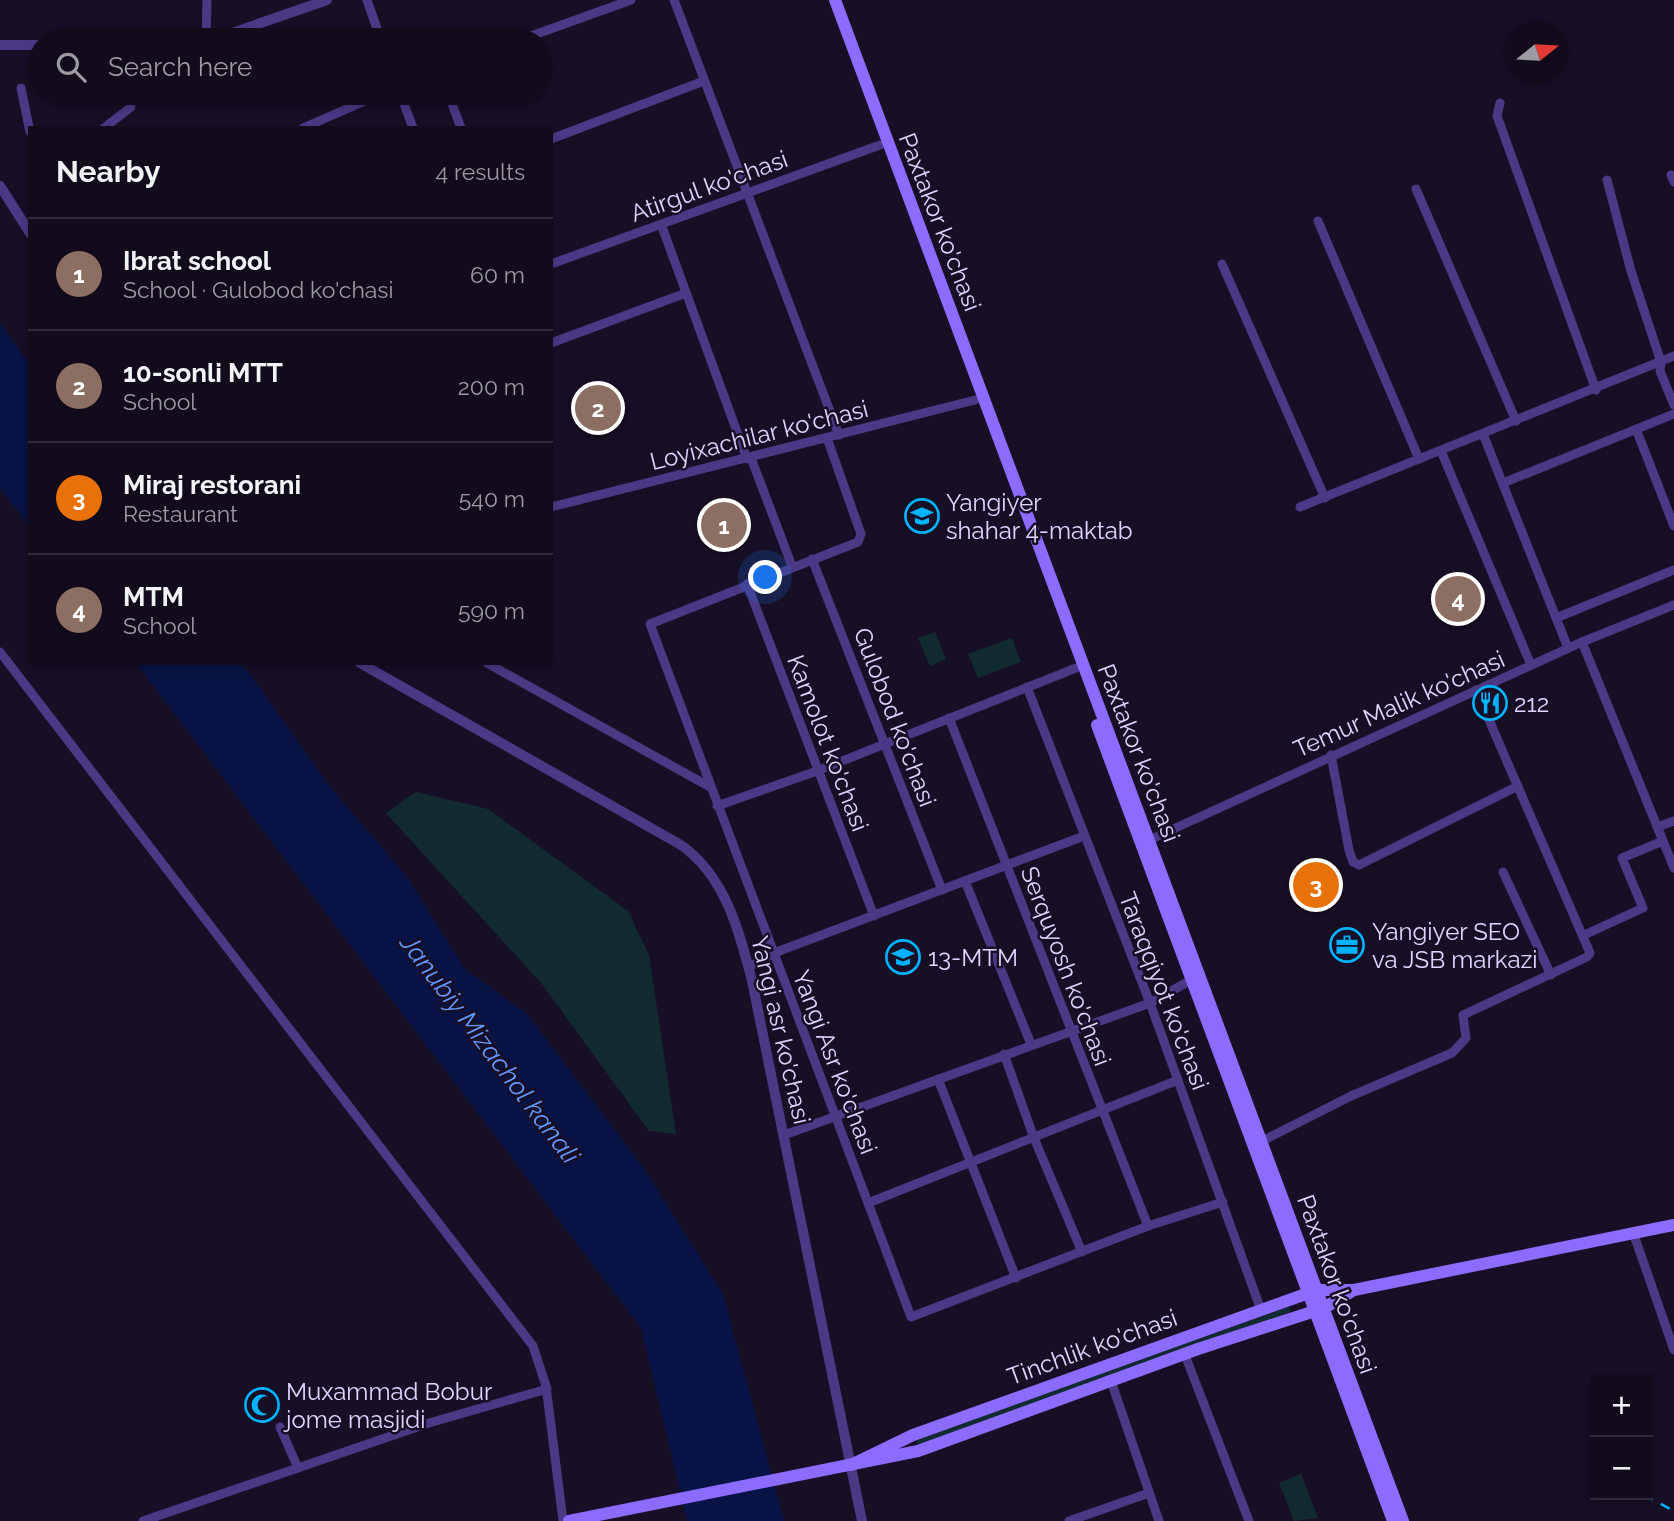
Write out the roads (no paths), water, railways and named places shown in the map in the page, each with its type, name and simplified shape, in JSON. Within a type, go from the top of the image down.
[{"type":"main road","name":"Paxtakor ko'chasi","points":[[827,0],[1076,668],[1262,1141],[1394,1521]]},
{"type":"main road","name":"Paxtakor ko'chasi","points":[[835,0],[1146,842],[1191,981],[1313,1292]]},
{"type":"main road","name":"Tinchlik ko'chasi","points":[[851,1465],[913,1435],[1313,1292],[1354,1290],[1674,1225]]},
{"type":"main road","name":"Tinchlik ko'chasi","points":[[569,1521],[918,1451],[1319,1310],[1354,1290]]},
{"type":"main road","name":"Paxtakor ko'chasi","points":[[1319,1310],[1403,1521]]},
{"type":"street","points":[[207,0],[208,28]]},
{"type":"street","points":[[244,28],[327,0]]},
{"type":"street","points":[[367,0],[378,28]]},
{"type":"street","points":[[553,28],[631,0]]},
{"type":"street","points":[[674,0],[839,435]]},
{"type":"street","points":[[0,45],[28,45]]},
{"type":"street","points":[[553,138],[704,81]]},
{"type":"street","points":[[20,88],[29,126]]},
{"type":"street","points":[[1500,103],[1497,116],[1596,390]]},
{"type":"street","points":[[308,126],[356,105]]},
{"type":"street","points":[[404,105],[412,126]]},
{"type":"street","points":[[452,105],[460,126]]},
{"type":"street","points":[[107,126],[131,107]]},
{"type":"street","name":"Atirgul ko'chasi","points":[[553,263],[880,145]]},
{"type":"street","points":[[1607,180],[1631,271],[1661,362],[1660,371],[1674,405]]},
{"type":"street","points":[[0,186],[28,230]]},
{"type":"street","points":[[1416,189],[1516,421]]},
{"type":"street","points":[[1318,221],[1419,459]]},
{"type":"street","points":[[661,224],[792,566]]},
{"type":"street","points":[[1222,264],[1325,498]]},
{"type":"street","points":[[553,342],[686,293]]},
{"type":"street","points":[[1300,508],[1596,390],[1674,356]]},
{"type":"street","name":"Loyixachilar ko'chasi","points":[[553,507],[975,400]]},
{"type":"street","points":[[1503,483],[1674,414]]},
{"type":"street","points":[[1636,429],[1674,526]]},
{"type":"street","points":[[1483,434],[1568,648]]},
{"type":"street","points":[[747,584],[858,542],[862,538],[827,438]]},
{"type":"street","points":[[1441,451],[1531,665]]},
{"type":"street","name":"Gulobod ko'chasi","points":[[812,559],[942,890]]},
{"type":"street","points":[[1556,618],[1674,570]]},
{"type":"street","name":"Yangi Asr ko'chasi","points":[[747,584],[650,624],[911,1317],[1016,1278]]},
{"type":"street","name":"Kamolot ko'chasi","points":[[747,584],[874,916]]},
{"type":"street","name":"Temur Malik ko'chasi","points":[[1146,842],[1568,648],[1674,605]]},
{"type":"street","points":[[1582,642],[1674,868]]},
{"type":"street","points":[[0,652],[533,1346],[547,1389],[563,1521]]},
{"type":"street","name":"Yangi asr ko'chasi","points":[[364,665],[681,845],[701,859],[713,874],[734,919],[749,967],[862,1521]]},
{"type":"street","points":[[491,665],[710,788]]},
{"type":"street","points":[[717,806],[817,771],[1076,668]]},
{"type":"street","name":"Taraqqiyot ko'chasi","points":[[1027,687],[1150,1003],[1261,1310]]},
{"type":"street","points":[[1262,1141],[1351,1096],[1451,1053],[1466,1038],[1463,1016],[1551,975],[1590,953],[1476,690]]},
{"type":"street","name":"Serquyosh ko'chasi","points":[[949,718],[1148,1226]]},
{"type":"street","points":[[1331,755],[1349,850],[1353,862],[1359,865],[1518,786]]},
{"type":"street","points":[[1657,827],[1674,821]]},
{"type":"street","points":[[749,967],[774,953],[1084,836]]},
{"type":"street","points":[[1584,935],[1643,908],[1622,858],[1663,841]]},
{"type":"street","points":[[1503,872],[1551,975]]},
{"type":"street","points":[[965,881],[1031,1044]]},
{"type":"street","points":[[784,1135],[1150,1003],[1191,981]]},
{"type":"street","points":[[1004,1054],[1034,1138],[1082,1252]]},
{"type":"street","points":[[938,1079],[1016,1278],[1148,1226],[1223,1202]]},
{"type":"street","points":[[868,1203],[1178,1080]]},
{"type":"street","points":[[1634,1235],[1674,1350]]},
{"type":"street","points":[[1185,1355],[1250,1521]]},
{"type":"street","points":[[1111,1381],[1159,1521]]},
{"type":"street","points":[[143,1521],[429,1423],[547,1389]]},
{"type":"street","points":[[281,1427],[298,1468]]},
{"type":"street","points":[[1069,1521],[1149,1493]]},
{"type":"water","points":[[0,323],[28,362],[28,524],[0,488]]},
{"type":"water","name":"Janubiy Mizachol kanali","points":[[138,665],[243,665],[331,788],[408,878],[464,968],[528,1015],[643,1167],[723,1294],[784,1521],[687,1521],[641,1328]]},
{"type":"railway","points":[[1653,1500],[1674,1511]]},
{"type":"place","name":"10-sonli MTT","points":[[598,408]]},
{"type":"place","name":"Yangiyer shahar 4-maktab","points":[[922,516]]},
{"type":"place","name":"Ibrat school","points":[[724,525]]},
{"type":"place","name":"MTM","points":[[1458,599]]},
{"type":"place","name":"212","points":[[1490,703]]},
{"type":"place","name":"Miraj restorani","points":[[1316,885]]},
{"type":"place","name":"Yangiyer SEO va JSB markazi","points":[[1347,945]]},
{"type":"place","name":"13-MTM","points":[[903,957]]},
{"type":"place","name":"Muxammad Bobur jome masjidi","points":[[262,1405]]}]
